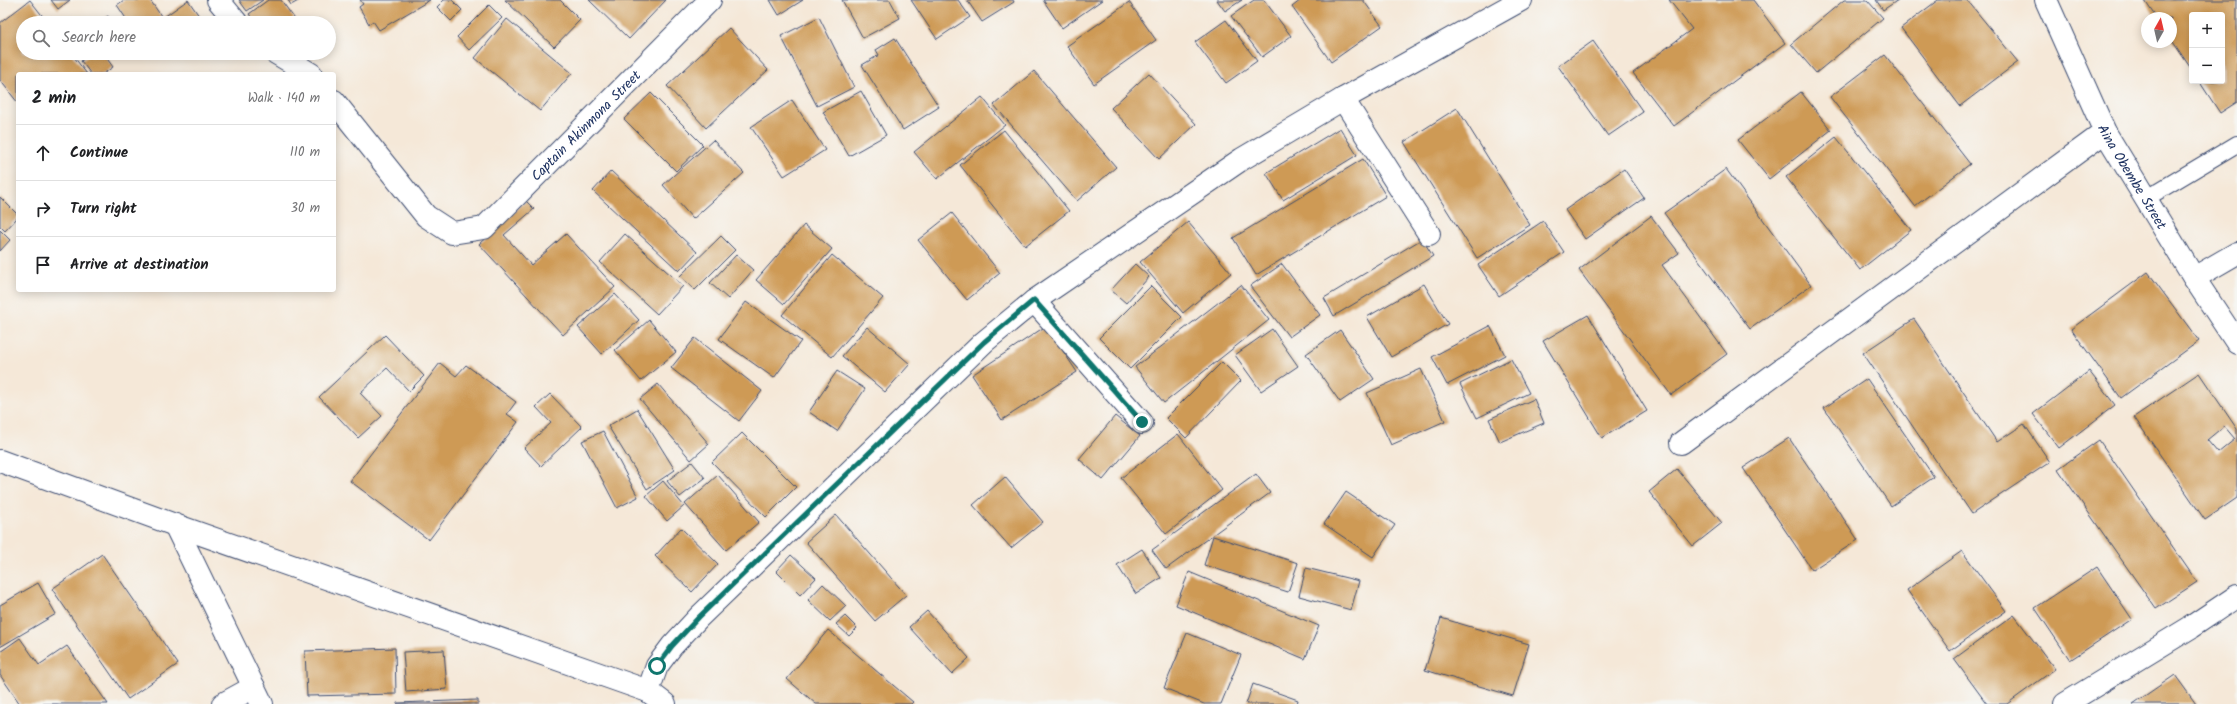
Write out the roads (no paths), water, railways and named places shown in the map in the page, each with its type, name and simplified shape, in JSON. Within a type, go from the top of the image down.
[{"type":"street","points":[[218,0],[231,16]]},
{"type":"street","name":"Captain Akinmona Street","points":[[336,104],[426,216],[452,233],[484,228],[710,0]]},
{"type":"street","points":[[0,461],[657,697],[657,666],[672,646],[699,617],[984,342],[1034,300],[1242,159],[1343,99],[1521,0]]},
{"type":"street","name":"Aina Obembe Street","points":[[2046,0],[2105,132],[2194,278],[2237,343]]},
{"type":"street","points":[[288,60],[308,72]]},
{"type":"street","points":[[1343,99],[1429,234]]},
{"type":"street","points":[[1682,443],[2105,132]]},
{"type":"street","points":[[2194,278],[2237,254]]},
{"type":"street","points":[[1034,300],[1142,422]]},
{"type":"street","points":[[175,525],[258,696],[223,704]]},
{"type":"street","points":[[2065,704],[2192,627],[2237,596]]},
{"type":"lane","points":[[2145,199],[2237,144]]}]
